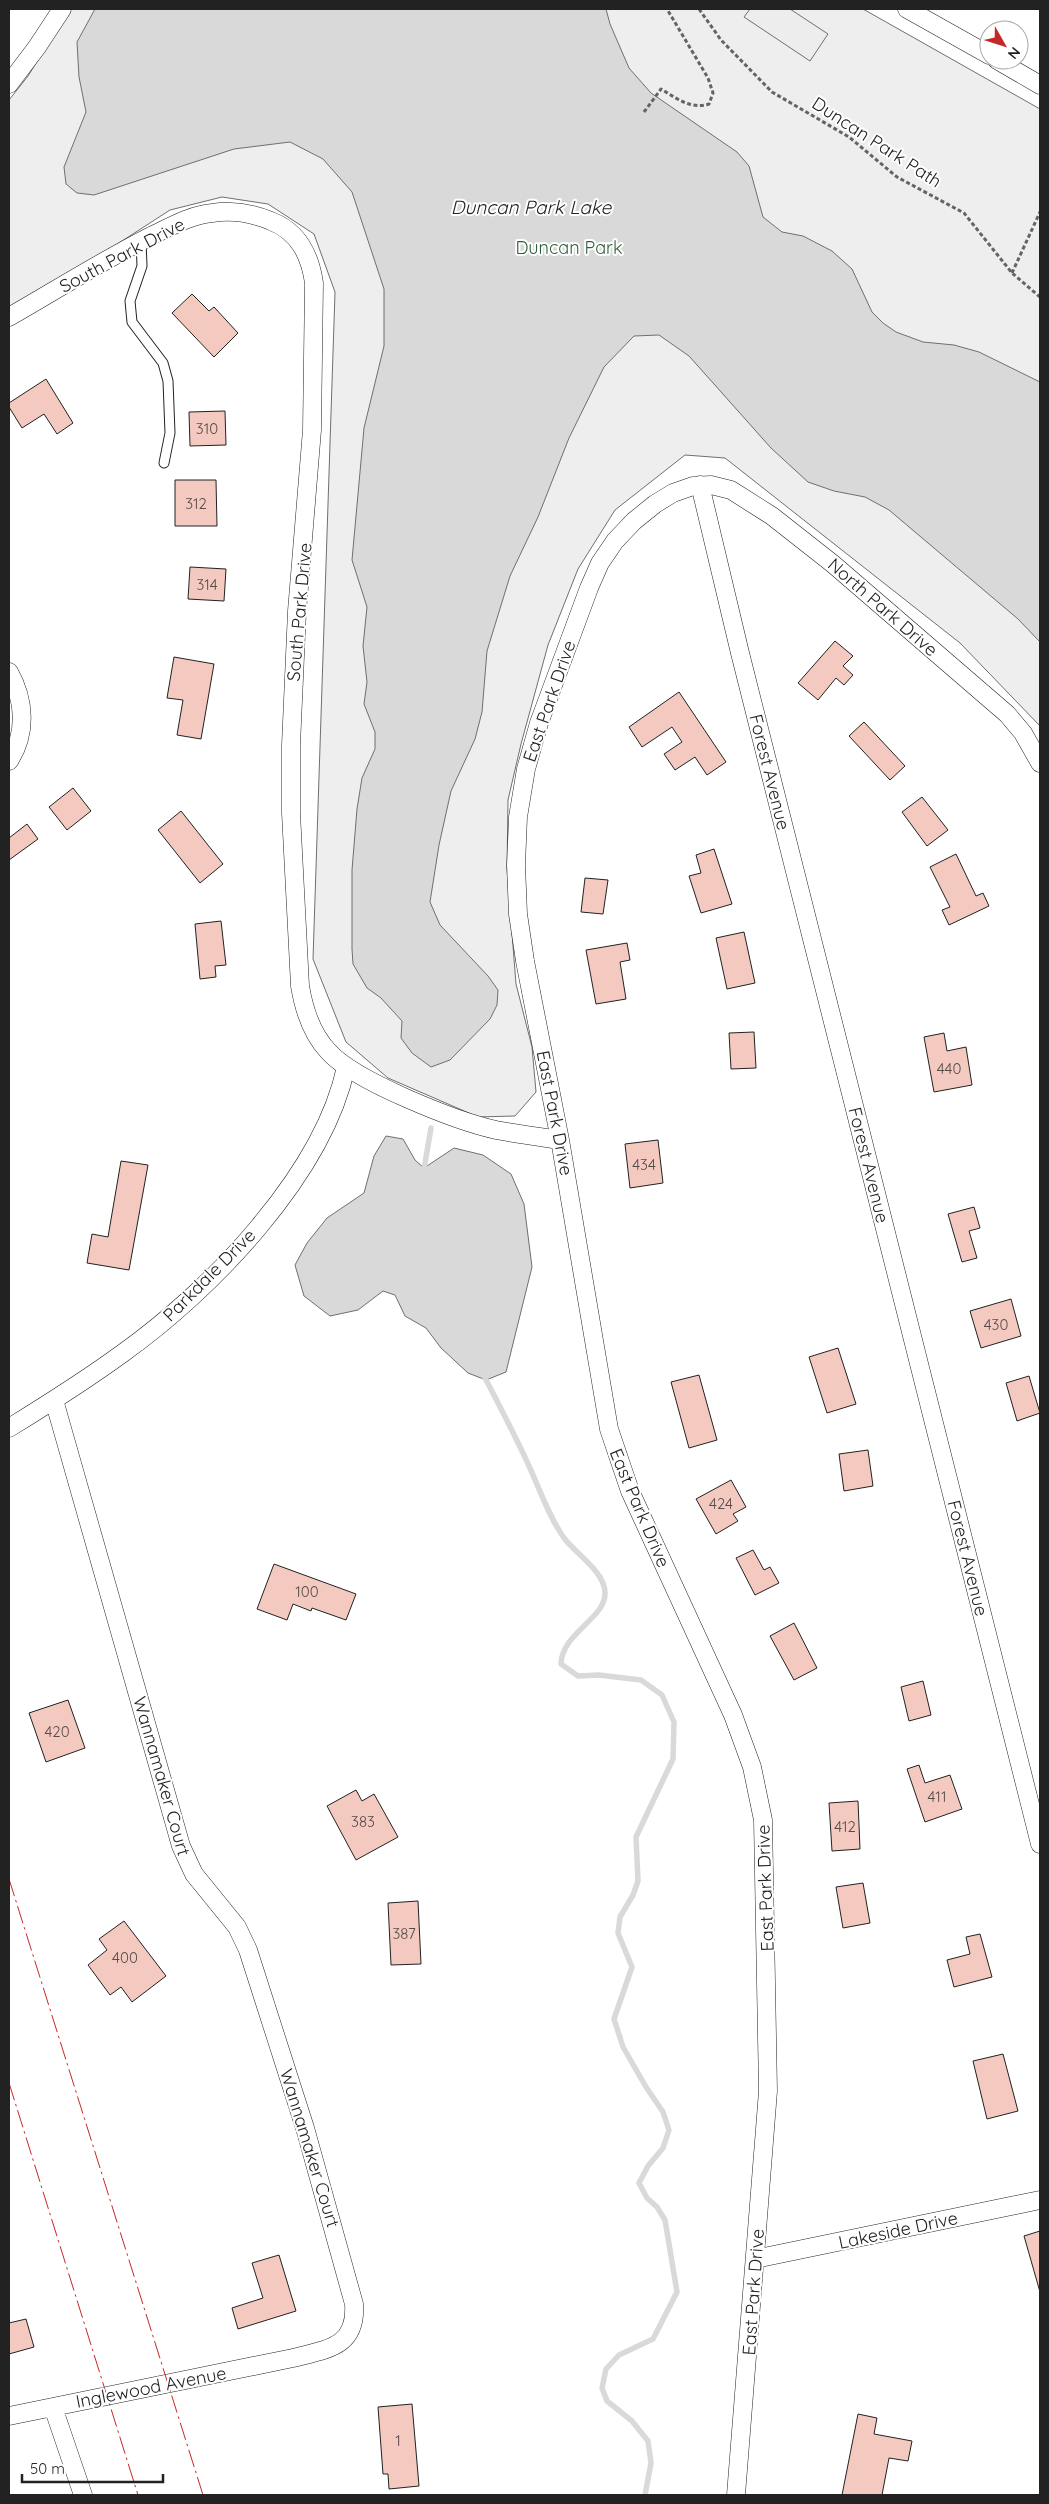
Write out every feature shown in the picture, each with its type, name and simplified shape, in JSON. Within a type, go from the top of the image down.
[{"type":"street","points":[[9,84],[62,9]]},
{"type":"street","points":[[908,9],[979,49]]},
{"type":"street","points":[[1014,70],[1040,85]]},
{"type":"street","name":"South Park Drive","points":[[9,317],[141,241],[186,220],[210,213],[234,212],[257,216],[279,224],[294,235],[305,249],[312,266],[314,283],[312,430],[293,678],[291,813],[300,986],[304,1010],[318,1038],[328,1052],[346,1068],[440,1112],[495,1130],[560,1140]]},
{"type":"street","name":"North Park Drive","points":[[700,485],[711,485],[731,490],[772,516],[826,558],[1007,714],[1023,733],[1040,763]]},
{"type":"street","name":"East Park Drive","points":[[700,485],[673,493],[655,504],[634,521],[600,563],[539,723],[526,769],[518,817],[516,865],[518,914],[525,962],[560,1140],[609,1429],[630,1491],[732,1715],[752,1767],[759,1793],[765,1847],[768,2091],[736,2495]]},
{"type":"street","name":"Forest Avenue","points":[[700,485],[742,663],[1040,1844]]},
{"type":"street","points":[[9,672],[19,695],[22,715],[20,735],[9,761]]},
{"type":"street","name":"Parkdale Drive","points":[[9,1428],[124,1353],[178,1309],[233,1254],[286,1191],[312,1151],[331,1115],[346,1068]]},
{"type":"street","name":"Wannamaker Court","points":[[54,1400],[181,1846],[194,1874],[236,1927],[248,1950],[305,2128],[354,2304],[354,2326],[344,2341],[328,2349],[293,2358]]},
{"type":"street","name":"Lakeside Drive","points":[[755,2260],[1040,2200]]},
{"type":"street","name":"Inglewood Avenue","points":[[9,2416],[293,2358]]},
{"type":"street","points":[[53,2407],[83,2495]]},
{"type":"lane","points":[[141,241],[142,266],[130,301],[132,322],[163,363],[168,381],[170,433],[164,463]]},
{"type":"path","points":[[644,112],[661,89],[680,101],[699,107],[709,104],[713,93],[708,78],[667,9]]},
{"type":"path","name":"Duncan Park Path","points":[[699,9],[722,40],[772,92],[849,137],[897,176],[964,213],[1012,272],[1040,297]]},
{"type":"path","points":[[1012,272],[1040,212]]},
{"type":"green space","name":"Duncan Park","points":[[70,9],[863,9],[1040,109],[1040,726],[960,643],[725,458],[685,455],[615,510],[578,569],[548,645],[521,744],[508,800],[507,869],[516,984],[532,1047],[536,1092],[515,1116],[478,1117],[388,1078],[346,1042],[313,959],[335,292],[314,234],[268,204],[222,197],[170,210],[9,314],[9,100],[28,76]]},
{"type":"shaded area","points":[[750,9],[790,9],[828,34],[810,61],[744,17]]},
{"type":"water","name":"Duncan Park Lake","points":[[95,9],[606,9],[610,24],[629,68],[651,93],[737,152],[749,166],[763,217],[782,232],[803,236],[832,251],[852,269],[872,312],[883,323],[896,332],[923,342],[954,345],[979,352],[1040,382],[1040,642],[1018,619],[889,510],[865,497],[834,491],[808,482],[771,448],[689,356],[659,335],[634,336],[604,367],[569,438],[538,517],[510,576],[487,651],[482,712],[475,739],[451,791],[439,845],[430,902],[440,925],[488,976],[498,990],[497,1005],[490,1019],[450,1060],[431,1067],[412,1053],[401,1038],[402,1021],[381,998],[367,988],[353,964],[352,949],[352,870],[357,809],[362,778],[375,749],[375,732],[364,704],[367,682],[363,646],[367,607],[352,560],[364,428],[384,346],[384,289],[352,192],[323,159],[290,142],[234,149],[94,195],[77,193],[66,184],[64,167],[86,112],[79,77],[77,42]]},
{"type":"water","points":[[386,1136],[403,1139],[415,1160],[424,1168],[454,1148],[483,1155],[511,1174],[524,1204],[532,1267],[506,1372],[486,1380],[468,1373],[441,1348],[426,1328],[405,1316],[395,1295],[383,1291],[358,1310],[330,1316],[304,1296],[295,1265],[307,1243],[327,1218],[364,1193],[374,1156]]},
{"type":"building","points":[[192,294],[209,311],[214,307],[238,333],[214,357],[172,313]]},
{"type":"building","points":[[46,379],[73,423],[57,434],[44,414],[22,428],[9,407],[9,403]]},
{"type":"building","points":[[225,411],[226,445],[190,446],[189,412]]},
{"type":"building","points":[[175,480],[216,480],[217,526],[175,526]]},
{"type":"building","points":[[190,567],[226,569],[224,601],[188,599]]},
{"type":"building","points":[[835,641],[853,656],[843,666],[853,675],[844,685],[836,678],[818,700],[798,683]]},
{"type":"building","points":[[174,657],[214,664],[201,739],[177,735],[183,700],[167,698]]},
{"type":"building","points":[[679,692],[726,762],[707,775],[695,757],[675,770],[664,754],[682,742],[672,727],[642,747],[629,727]]},
{"type":"building","points":[[864,722],[905,766],[890,780],[849,736]]},
{"type":"building","points":[[73,788],[91,811],[67,830],[49,807]]},
{"type":"building","points":[[922,797],[948,830],[927,846],[902,812]]},
{"type":"building","points":[[181,811],[223,864],[200,883],[158,830]]},
{"type":"building","points":[[27,824],[38,839],[9,860],[9,838]]},
{"type":"building","points":[[714,849],[732,904],[701,913],[689,876],[701,873],[696,855]]},
{"type":"building","points":[[956,854],[976,896],[983,893],[989,906],[949,925],[942,910],[950,907],[930,867]]},
{"type":"building","points":[[585,878],[608,880],[603,914],[581,912]]},
{"type":"building","points":[[221,921],[226,965],[215,966],[216,977],[200,979],[195,924]]},
{"type":"building","points":[[744,932],[755,983],[727,989],[716,938]]},
{"type":"building","points":[[627,943],[630,960],[620,962],[626,999],[596,1004],[586,950]]},
{"type":"building","points":[[754,1032],[756,1068],[731,1069],[729,1033]]},
{"type":"building","points":[[944,1033],[947,1051],[966,1047],[972,1085],[934,1092],[924,1037]]},
{"type":"building","points":[[658,1140],[663,1183],[630,1188],[625,1144]]},
{"type":"building","points":[[121,1161],[148,1165],[129,1270],[87,1263],[92,1234],[108,1237]]},
{"type":"building","points":[[974,1207],[980,1228],[969,1231],[977,1258],[962,1262],[948,1214]]},
{"type":"building","points":[[1011,1299],[1021,1336],[981,1348],[970,1311]]},
{"type":"building","points":[[838,1348],[856,1404],[827,1413],[809,1357]]},
{"type":"building","points":[[699,1375],[717,1440],[689,1448],[671,1382]]},
{"type":"building","points":[[1029,1376],[1040,1413],[1017,1421],[1006,1383]]},
{"type":"building","points":[[868,1450],[873,1486],[844,1491],[839,1454]]},
{"type":"building","points":[[731,1480],[746,1507],[733,1514],[738,1521],[716,1534],[696,1499]]},
{"type":"building","points":[[753,1550],[764,1570],[770,1567],[779,1583],[755,1595],[736,1558]]},
{"type":"building","points":[[274,1564],[356,1594],[346,1620],[312,1608],[311,1611],[293,1604],[287,1620],[257,1609]]},
{"type":"building","points":[[794,1623],[817,1668],[794,1680],[770,1636]]},
{"type":"building","points":[[923,1681],[931,1715],[909,1721],[901,1687]]},
{"type":"building","points":[[68,1700],[85,1748],[46,1762],[29,1713]]},
{"type":"building","points":[[919,1765],[925,1783],[950,1775],[962,1809],[925,1822],[907,1769]]},
{"type":"building","points":[[356,1790],[362,1801],[374,1794],[398,1837],[356,1860],[327,1806]]},
{"type":"building","points":[[858,1801],[860,1849],[832,1851],[829,1803]]},
{"type":"building","points":[[863,1883],[870,1923],[843,1928],[836,1887]]},
{"type":"building","points":[[418,1901],[421,1964],[391,1965],[388,1903]]},
{"type":"building","points":[[124,1921],[166,1976],[132,2002],[121,1987],[110,1995],[88,1965],[107,1950],[99,1939]]},
{"type":"building","points":[[980,1934],[992,1977],[954,1987],[947,1960],[970,1954],[966,1937]]},
{"type":"building","points":[[1003,2054],[1018,2111],[987,2119],[973,2061]]},
{"type":"building","points":[[1040,2231],[1040,2292],[1024,2236]]},
{"type":"building","points":[[279,2255],[296,2311],[238,2329],[232,2308],[263,2298],[252,2263]]},
{"type":"building","points":[[26,2319],[34,2347],[9,2354],[9,2323]]},
{"type":"building","points":[[412,2404],[419,2486],[389,2489],[388,2474],[383,2474],[378,2407]]},
{"type":"building","points":[[858,2414],[877,2418],[874,2434],[912,2441],[908,2461],[889,2458],[882,2495],[842,2495]]},
{"type":"waterway","points":[[423,1175],[431,1128]]},
{"type":"waterway","points":[[483,1374],[559,1530],[569,1544],[595,1570],[603,1584],[605,1592],[604,1601],[599,1610],[569,1643],[563,1653],[561,1664],[578,1676],[599,1675],[641,1680],[662,1695],[674,1722],[673,1759],[636,1837],[638,1881],[633,1895],[620,1917],[618,1933],[632,1967],[614,2019],[623,2047],[663,2112],[669,2130],[663,2148],[648,2166],[639,2183],[647,2198],[657,2207],[665,2220],[677,2292],[653,2339],[619,2355],[606,2369],[602,2388],[607,2401],[632,2421],[648,2441],[651,2463],[645,2495]]},
{"type":"power","points":[[9,1879],[203,2495]]},
{"type":"power","points":[[9,2083],[138,2495]]}]
